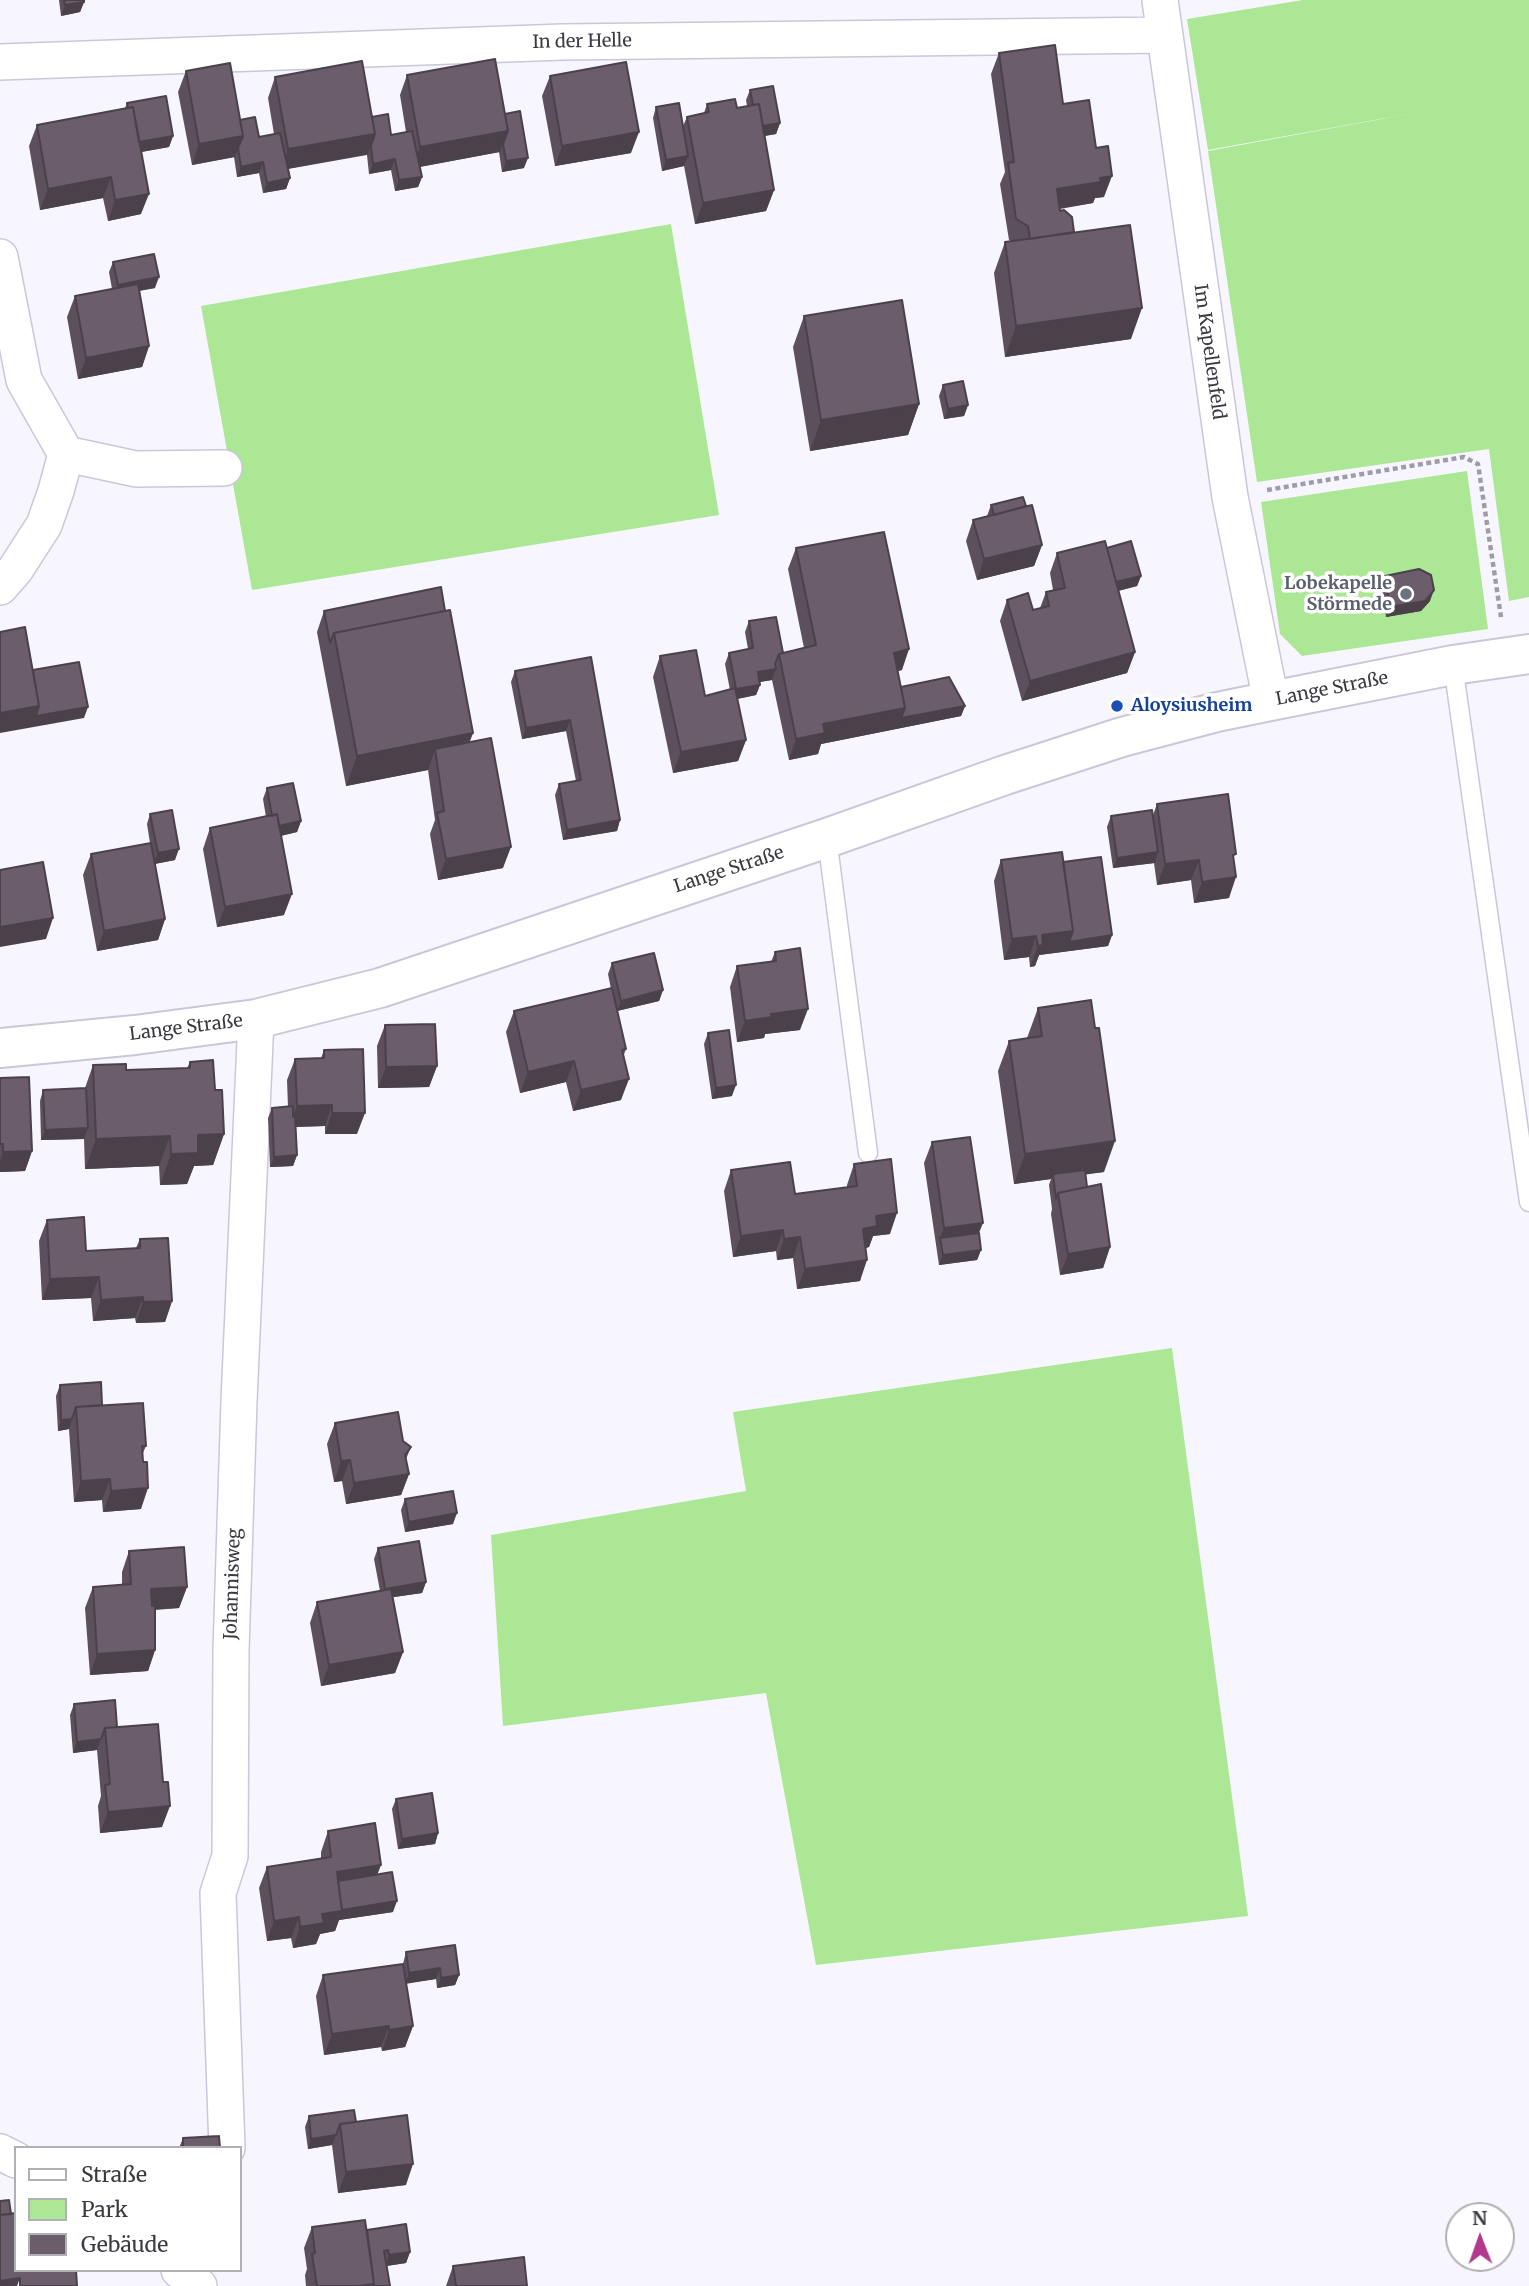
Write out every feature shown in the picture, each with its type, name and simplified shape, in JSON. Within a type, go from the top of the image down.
[{"type":"main road","name":"Lange Straße","points":[[0,1048],[135,1035],[256,1019],[380,988],[1122,737],[1217,712],[1454,665],[1529,654]]},
{"type":"street","name":"Im Kapellenfeld","points":[[1160,0],[1230,497],[1271,701]]},
{"type":"street","name":"In der Helle","points":[[0,62],[563,41],[1165,35]]},
{"type":"street","points":[[0,257],[23,380],[65,454],[44,525],[15,570],[0,587]]},
{"type":"street","points":[[65,454],[136,470],[223,468]]},
{"type":"street","name":"Johannisweg","points":[[227,2146],[218,1893],[230,1856],[231,1650],[256,1019]]},
{"type":"street","points":[[182,2272],[199,2286],[214,2272]]},
{"type":"lane","points":[[1454,665],[1529,1202]]},
{"type":"lane","points":[[827,838],[868,1153]]},
{"type":"path","points":[[1230,497],[1464,457],[1478,464],[1501,618]]},
{"type":"green space","points":[[1303,0],[1529,0],[1529,597],[1509,601],[1489,449],[1257,482],[1208,151],[1425,111],[1208,150],[1187,19]]},
{"type":"green space","points":[[671,224],[719,515],[252,590],[201,306]]},
{"type":"green space","points":[[1467,471],[1488,629],[1302,656],[1280,634],[1261,502]]},
{"type":"green space","points":[[1172,1348],[1248,1916],[816,1965],[766,1693],[503,1726],[491,1535],[746,1491],[733,1412]]},
{"type":"building","points":[[64,0],[84,0],[84,2],[65,5]]},
{"type":"building","points":[[1055,45],[1063,104],[1089,100],[1096,148],[1108,146],[1112,176],[1100,178],[1101,182],[1057,189],[1060,211],[1064,210],[1072,217],[1074,232],[1030,239],[1028,226],[1016,219],[1008,163],[1014,162],[999,53]]},
{"type":"building","points":[[495,59],[508,131],[420,147],[407,75]]},
{"type":"building","points":[[362,61],[375,134],[288,149],[275,77]]},
{"type":"building","points":[[626,62],[639,132],[562,146],[550,76]]},
{"type":"building","points":[[230,63],[243,136],[199,144],[186,71]]},
{"type":"building","points":[[773,86],[780,123],[763,126],[759,104],[753,105],[750,90]]},
{"type":"building","points":[[166,96],[173,136],[139,142],[133,107],[128,108],[127,103]]},
{"type":"building","points":[[735,99],[737,108],[759,104],[774,190],[703,203],[687,117],[709,112],[707,104]]},
{"type":"building","points":[[679,103],[688,156],[666,160],[656,107]]},
{"type":"building","points":[[133,107],[149,194],[115,200],[111,177],[48,189],[37,125]]},
{"type":"building","points":[[520,111],[528,158],[506,161],[503,144],[508,131],[505,114]]},
{"type":"building","points":[[388,114],[391,135],[412,131],[422,177],[399,180],[395,159],[373,164],[371,146],[375,134],[372,117]]},
{"type":"building","points":[[255,117],[259,137],[280,133],[290,178],[267,183],[263,162],[241,167],[238,148],[243,136],[240,120]]},
{"type":"building","points":[[1130,225],[1142,308],[1016,326],[1005,242]]},
{"type":"building","points":[[154,254],[159,277],[118,285],[113,262]]},
{"type":"building","points":[[138,284],[149,346],[86,358],[75,296]]},
{"type":"building","points":[[902,300],[919,404],[821,420],[804,316]]},
{"type":"building","points":[[963,381],[968,405],[948,409],[943,385]]},
{"type":"building","points":[[1023,497],[1026,506],[994,515],[991,505]]},
{"type":"building","points":[[1032,505],[1042,545],[984,559],[973,520]]},
{"type":"building","points":[[884,532],[909,649],[894,653],[905,708],[823,724],[825,733],[796,739],[779,654],[816,645],[796,548]]},
{"type":"building","points":[[1105,541],[1135,652],[1030,681],[1007,600],[1028,593],[1033,610],[1049,606],[1046,592],[1065,588],[1057,553]]},
{"type":"building","points":[[1131,541],[1141,576],[1116,582],[1107,548]]},
{"type":"building","name":"Lobekapelle Störmede","points":[[1419,569],[1431,575],[1434,590],[1425,601],[1390,607],[1385,576]]},
{"type":"building","points":[[441,587],[445,611],[334,633],[330,643],[324,611]]},
{"type":"building","points":[[450,610],[473,733],[357,756],[334,633]]},
{"type":"building","points":[[776,617],[783,653],[779,654],[776,669],[758,672],[760,685],[736,689],[729,653],[753,648],[749,621]]},
{"type":"building","points":[[25,627],[39,706],[0,713],[0,632]]},
{"type":"building","points":[[696,650],[705,696],[735,688],[746,740],[681,752],[660,656]]},
{"type":"building","points":[[591,657],[620,820],[567,830],[559,784],[581,780],[570,720],[526,728],[515,671]]},
{"type":"building","points":[[79,662],[88,707],[36,716],[39,706],[33,670]]},
{"type":"building","points":[[949,677],[965,706],[901,718],[905,708],[901,687]]},
{"type":"building","points":[[491,738],[511,847],[446,859],[437,813],[444,811],[435,749]]},
{"type":"building","points":[[293,783],[301,821],[279,826],[277,814],[272,816],[267,788]]},
{"type":"building","points":[[1228,794],[1236,854],[1233,855],[1236,877],[1202,882],[1199,860],[1165,864],[1157,804]]},
{"type":"building","points":[[172,810],[179,849],[158,853],[150,814]]},
{"type":"building","points":[[1152,810],[1158,852],[1117,858],[1111,816]]},
{"type":"building","points":[[277,814],[292,894],[225,907],[210,828]]},
{"type":"building","points":[[151,843],[165,919],[104,931],[91,854]]},
{"type":"building","points":[[1062,852],[1073,931],[1042,935],[1043,945],[1038,946],[1036,936],[1012,939],[1001,860]]},
{"type":"building","points":[[1101,857],[1112,935],[1069,942],[1073,931],[1063,862]]},
{"type":"building","points":[[43,862],[53,918],[0,927],[0,870]]},
{"type":"building","points":[[800,948],[808,1009],[745,1021],[737,966],[776,961],[775,952]]},
{"type":"building","points":[[654,953],[663,990],[621,1001],[612,963]]},
{"type":"building","points":[[612,988],[626,1049],[622,1050],[629,1079],[581,1090],[574,1061],[528,1072],[514,1011]]},
{"type":"building","points":[[1091,1000],[1095,1028],[1099,1028],[1115,1141],[1025,1154],[1009,1041],[1042,1036],[1038,1008]]},
{"type":"building","points":[[435,1024],[437,1066],[386,1067],[385,1025]]},
{"type":"building","points":[[729,1030],[736,1085],[716,1088],[708,1033]]},
{"type":"building","points":[[363,1049],[365,1113],[332,1113],[332,1105],[297,1106],[295,1059],[324,1058],[324,1050]]},
{"type":"building","points":[[213,1060],[215,1090],[222,1090],[224,1134],[198,1135],[198,1153],[171,1154],[170,1136],[96,1139],[93,1065],[126,1064],[126,1070],[190,1068],[190,1062]]},
{"type":"building","points":[[29,1077],[32,1151],[3,1152],[3,1144],[0,1144],[0,1078]]},
{"type":"building","points":[[86,1088],[88,1128],[45,1130],[43,1090]]},
{"type":"building","points":[[293,1106],[297,1155],[274,1157],[272,1108]]},
{"type":"building","points":[[970,1137],[983,1223],[944,1228],[932,1142]]},
{"type":"building","points":[[891,1159],[897,1213],[876,1216],[877,1226],[863,1229],[867,1260],[805,1269],[800,1237],[784,1239],[783,1230],[741,1236],[731,1170],[790,1162],[795,1194],[857,1186],[854,1164]]},
{"type":"building","points":[[1085,1170],[1087,1187],[1058,1193],[1056,1199],[1053,1174]]},
{"type":"building","points":[[1101,1184],[1110,1247],[1068,1254],[1058,1193]]},
{"type":"building","points":[[84,1217],[86,1251],[140,1248],[140,1239],[168,1238],[172,1301],[143,1302],[143,1297],[101,1300],[99,1277],[50,1279],[47,1220]]},
{"type":"building","points":[[979,1233],[981,1250],[943,1255],[940,1238]]},
{"type":"building","points":[[101,1382],[102,1405],[76,1407],[72,1419],[61,1420],[60,1385]]},
{"type":"building","points":[[143,1403],[146,1446],[142,1446],[143,1462],[147,1462],[148,1488],[111,1491],[110,1479],[81,1481],[76,1407]]},
{"type":"building","points":[[398,1412],[403,1441],[411,1447],[405,1455],[409,1474],[354,1483],[350,1460],[341,1461],[335,1423]]},
{"type":"building","points":[[453,1491],[457,1513],[409,1522],[405,1499]]},
{"type":"building","points":[[419,1541],[426,1582],[385,1589],[378,1548]]},
{"type":"building","points":[[184,1547],[187,1587],[151,1589],[152,1606],[155,1605],[155,1650],[97,1654],[93,1587],[131,1584],[129,1551]]},
{"type":"building","points":[[391,1589],[403,1652],[329,1665],[317,1602]]},
{"type":"building","points":[[115,1700],[117,1727],[105,1728],[101,1739],[77,1742],[74,1704]]},
{"type":"building","points":[[158,1724],[163,1782],[168,1782],[170,1806],[108,1812],[105,1785],[110,1784],[105,1728]]},
{"type":"building","points":[[432,1793],[438,1833],[402,1839],[396,1799]]},
{"type":"building","points":[[375,1823],[381,1865],[337,1872],[342,1911],[322,1914],[324,1923],[300,1927],[299,1917],[274,1921],[267,1867],[331,1857],[328,1831]]},
{"type":"building","points":[[392,1872],[397,1901],[342,1910],[338,1881]]},
{"type":"building","points":[[455,1945],[459,1975],[441,1978],[440,1968],[409,1973],[406,1952]]},
{"type":"building","points":[[403,1964],[413,2026],[389,2030],[389,2026],[332,2034],[323,1975]]},
{"type":"building","points":[[354,2110],[356,2122],[340,2124],[336,2135],[311,2139],[309,2116]]},
{"type":"building","points":[[407,2115],[413,2164],[346,2172],[340,2124]]},
{"type":"building","points":[[219,2136],[220,2146],[183,2146],[183,2138]]},
{"type":"building","points":[[9,2200],[11,2214],[0,2215],[0,2201]]},
{"type":"building","points":[[14,2213],[14,2272],[76,2272],[77,2286],[20,2286],[20,2278],[0,2281],[0,2215]]},
{"type":"building","points":[[365,2220],[374,2284],[317,2286],[312,2254],[315,2253],[312,2227]]},
{"type":"building","points":[[406,2224],[410,2252],[389,2255],[388,2250],[384,2251],[390,2286],[373,2286],[367,2230]]},
{"type":"building","points":[[524,2257],[527,2286],[456,2286],[453,2266]]},
{"type":"place","name":"Lobekapelle Störmede","points":[[1406,594]]},
{"type":"place","name":"Aloysiusheim","points":[[1117,706]]}]
